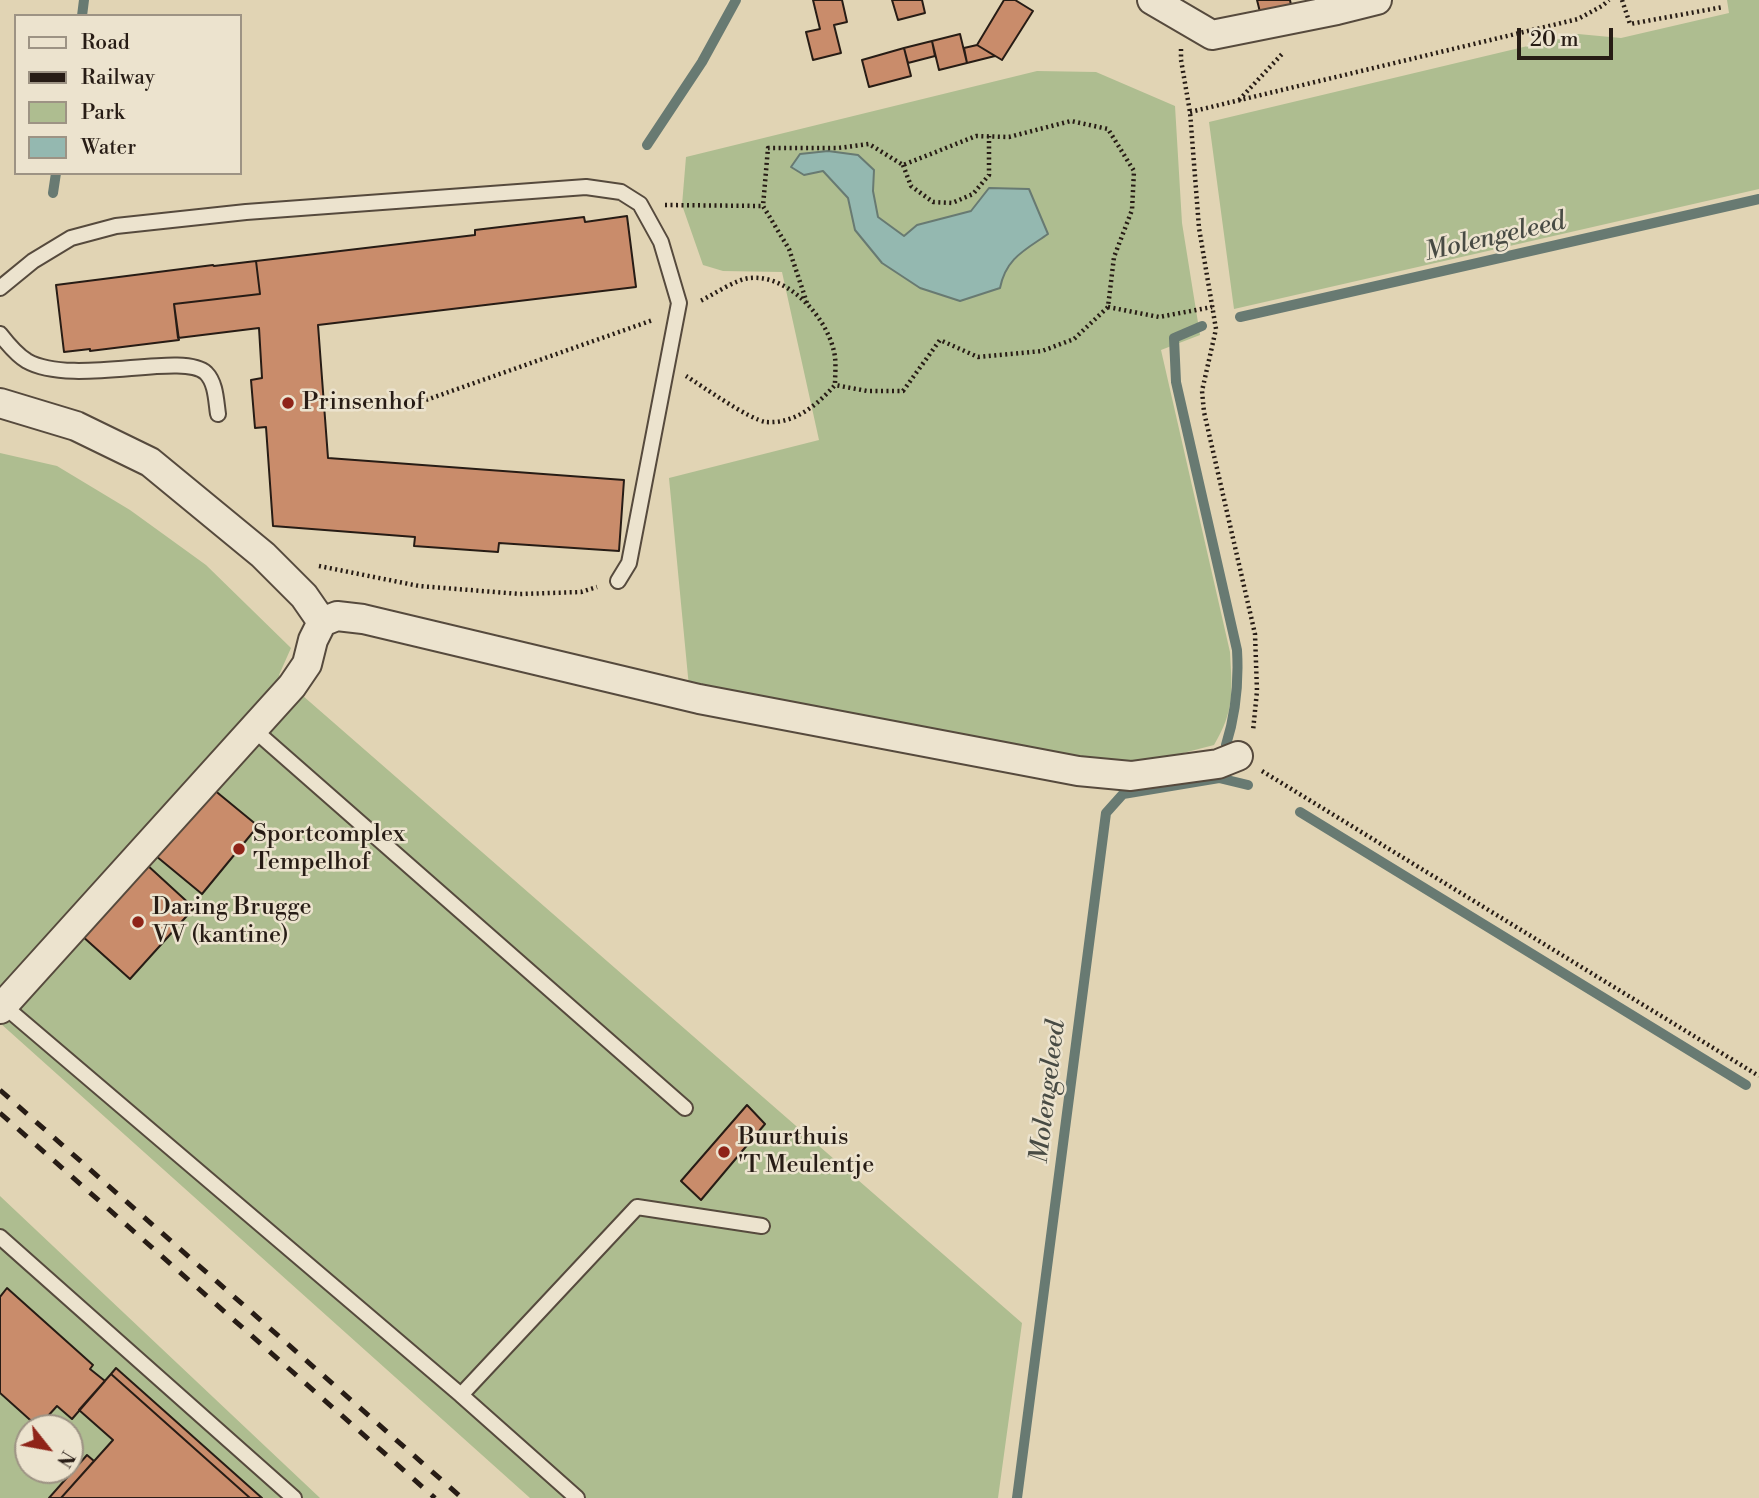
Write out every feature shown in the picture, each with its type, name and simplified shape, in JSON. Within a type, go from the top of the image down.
[{"type":"street","points":[[1152,0],[1212,35],[1377,0]]},
{"type":"street","points":[[0,403],[76,426],[150,462],[263,555],[304,596],[322,622]]},
{"type":"street","points":[[2,1007],[292,686],[307,664],[313,639],[322,622],[337,616],[363,619],[699,699],[1078,771],[1131,776],[1218,764],[1238,756]]},
{"type":"lane","points":[[0,288],[33,261],[71,238],[116,226],[246,212],[586,187],[621,192],[640,204],[661,242],[678,303],[629,563],[618,580]]},
{"type":"lane","points":[[0,334],[25,360],[51,370],[85,372],[189,364],[206,373],[214,387],[218,414]]},
{"type":"lane","points":[[252,728],[685,1108]]},
{"type":"lane","points":[[2,1007],[461,1395],[577,1498]]},
{"type":"lane","points":[[461,1395],[637,1207],[762,1226]]},
{"type":"lane","points":[[0,1237],[294,1498]]},
{"type":"path","points":[[1189,112],[1578,19],[1608,0]]},
{"type":"path","points":[[1622,0],[1630,24],[1723,7]]},
{"type":"path","points":[[1182,17],[1181,60],[1189,112],[1199,229],[1216,329],[1202,391],[1255,634],[1257,691],[1253,731],[1247,746],[1238,756],[1759,1076]]},
{"type":"path","points":[[1239,100],[1284,52]]},
{"type":"path","points":[[835,385],[867,391],[903,391],[940,340],[978,357],[1042,351],[1074,339],[1108,307],[1114,257],[1132,210],[1134,171],[1108,129],[1071,121],[1009,137],[976,136],[903,165]]},
{"type":"path","points":[[807,303],[789,249],[763,206],[768,148],[838,148],[869,144],[903,165],[911,186],[933,202],[952,203],[973,194],[989,175],[989,136]]},
{"type":"path","points":[[640,204],[763,206]]},
{"type":"path","points":[[1108,307],[1160,317],[1212,307]]},
{"type":"path","points":[[315,566],[419,586],[520,593],[581,592],[618,580]]},
{"type":"green space","points":[[1727,0],[1759,0],[1759,189],[1234,309],[1209,122],[1578,34],[1621,38],[1729,13]]},
{"type":"green space","points":[[1037,71],[1096,72],[1175,106],[1182,223],[1200,335],[1161,350],[1230,652],[1231,700],[1221,733],[1214,745],[1133,766],[1076,759],[689,687],[669,478],[819,440],[782,272],[723,271],[703,265],[682,205],[686,157]]},
{"type":"green space","name":"Sportcomplex Tempelhof","points":[[0,453],[57,466],[130,510],[206,565],[291,648],[279,675],[1022,1323],[998,1498],[530,1498],[0,1023]]},
{"type":"green space","points":[[0,1196],[320,1498],[0,1498]]},
{"type":"water","points":[[828,151],[858,155],[874,170],[873,191],[878,217],[904,236],[917,225],[971,211],[989,188],[1029,189],[1048,234],[1024,250],[1012,262],[1000,288],[960,301],[920,288],[882,263],[855,230],[848,198],[823,171],[804,175],[791,167],[800,154]]},
{"type":"building","points":[[813,0],[842,0],[847,22],[834,25],[841,53],[813,60],[806,32],[820,29]]},
{"type":"building","points":[[892,0],[922,0],[925,13],[898,20]]},
{"type":"building","points":[[1004,0],[1015,0],[1033,11],[1002,60],[977,45]]},
{"type":"building","points":[[1257,0],[1290,0],[1291,5],[1260,12]]},
{"type":"building","points":[[960,34],[967,63],[939,70],[932,41]]},
{"type":"building","points":[[932,41],[935,56],[908,63],[904,48]]},
{"type":"building","points":[[977,45],[995,56],[967,63],[964,48]]},
{"type":"building","points":[[904,48],[911,76],[869,87],[862,60]]},
{"type":"building","name":"Prinsenhof","points":[[627,216],[636,287],[318,325],[328,458],[624,480],[619,551],[499,543],[498,552],[414,546],[415,537],[273,526],[266,427],[255,428],[251,380],[262,378],[259,328],[178,338],[174,304],[260,294],[256,261],[475,235],[475,230],[584,217],[585,222]]},
{"type":"building","points":[[256,261],[260,294],[174,304],[179,340],[64,352],[56,285]]},
{"type":"building","points":[[213,789],[258,826],[202,894],[156,856]]},
{"type":"building","name":"Daring Brugge VV (kantine)","points":[[146,864],[194,908],[130,979],[81,935]]},
{"type":"building","name":"Buurthuis 'T Meulentje","points":[[747,1105],[765,1124],[701,1200],[681,1181]]},
{"type":"building","points":[[7,1288],[93,1365],[90,1369],[105,1381],[76,1414],[66,1414],[57,1406],[50,1414],[23,1414],[0,1393],[0,1297]]},
{"type":"building","points":[[116,1368],[262,1498],[250,1498],[111,1374]]},
{"type":"building","points":[[111,1374],[250,1498],[61,1498],[74,1484],[84,1484],[84,1472],[113,1440],[79,1410]]},
{"type":"building","points":[[87,1455],[94,1461],[84,1472],[84,1458]]},
{"type":"building","points":[[61,1484],[73,1484],[61,1498],[49,1498]]},
{"type":"waterway","points":[[82,14],[84,0]]},
{"type":"waterway","points":[[647,145],[702,62],[736,0]]},
{"type":"waterway","points":[[53,193],[56,175]]},
{"type":"waterway","name":"Molengeleed","points":[[1240,317],[1759,199]]},
{"type":"waterway","name":"Molengeleed","points":[[1202,326],[1174,338],[1176,382],[1237,650],[1236,698],[1226,745]]},
{"type":"waterway","name":"Molengeleed","points":[[1017,1498],[1106,813],[1123,794],[1219,778],[1248,785]]},
{"type":"waterway","points":[[1300,812],[1746,1085]]},
{"type":"railway","points":[[0,1090],[462,1498]]},
{"type":"railway","points":[[0,1113],[435,1498]]},
{"type":"place","name":"Prinsenhof","points":[[288,403]]},
{"type":"place","name":"Sportcomplex Tempelhof","points":[[239,849]]},
{"type":"place","name":"Daring Brugge VV (kantine)","points":[[138,922]]},
{"type":"place","name":"Buurthuis 'T Meulentje","points":[[724,1152]]}]
